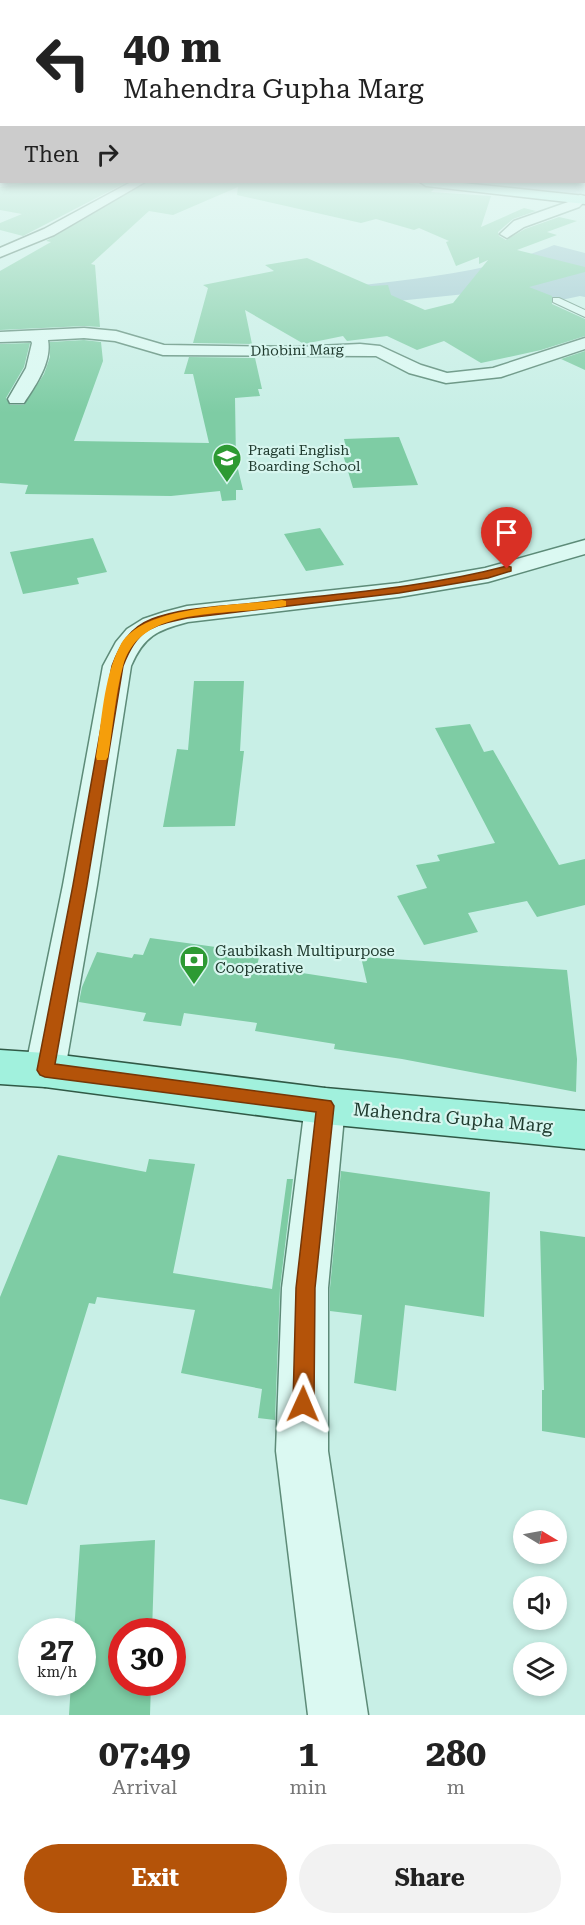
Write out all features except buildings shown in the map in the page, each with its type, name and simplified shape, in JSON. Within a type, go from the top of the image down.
[{"type":"main road","name":"Mahendra Gupha Marg","points":[[0,1067],[45,1070],[325,1106],[585,1130]]},
{"type":"street","name":"Dhobini Marg","points":[[0,337],[99,334],[116,336],[163,350],[380,351],[415,369],[446,378],[495,373],[585,343]]},
{"type":"street","points":[[17,399],[39,360],[41,343],[38,335]]},
{"type":"street","points":[[45,1070],[80,885],[117,666],[126,645],[135,634],[155,622],[187,614],[410,588],[488,575],[585,547]]},
{"type":"street","points":[[325,1106],[305,1288],[302,1451],[338,1715]]},
{"type":"lane","points":[[556,300],[585,314]]},
{"type":"shaded area","points":[[585,253],[585,297],[580,296],[538,305],[475,293],[378,303],[354,286],[456,273],[530,254]]},
{"type":"slow traffic","points":[[102,757],[117,666],[126,645],[135,634],[155,622],[187,614],[282,603]]},
{"type":"place","name":"Pragati English Boarding School","points":[[227,484]]},
{"type":"place","name":"Gaubikash Multipurpose Cooperative","points":[[194,986]]},
{"type":"route","points":[[303,1404],[305,1288],[325,1106],[45,1070],[80,885],[117,666],[126,645],[135,634],[155,622],[187,614],[399,590],[488,575],[507,569]]}]
